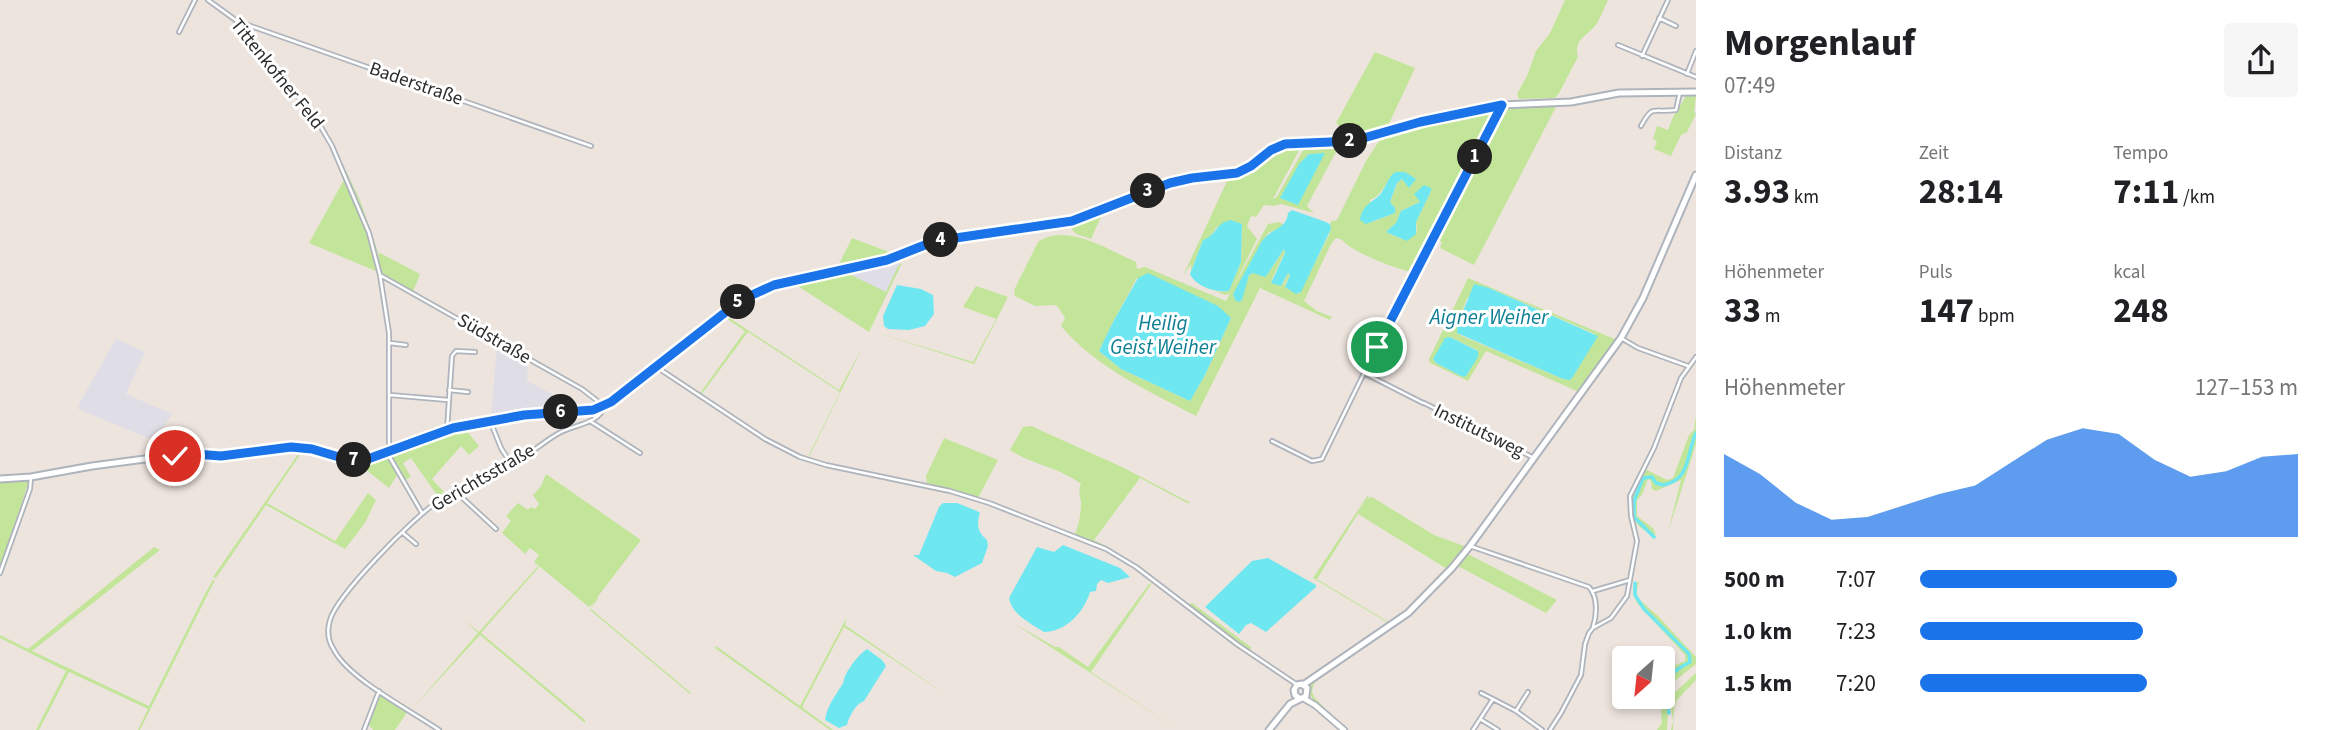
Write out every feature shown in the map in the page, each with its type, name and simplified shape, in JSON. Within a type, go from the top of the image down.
[{"type":"main road","points":[[0,479],[31,477],[185,454],[221,456],[291,447],[312,449],[349,460],[369,459],[447,430],[537,413],[583,411],[604,406],[708,324],[755,292],[774,285],[887,260],[945,239],[1072,221],[1170,183],[1237,173],[1271,150],[1285,144],[1353,141],[1420,122],[1502,105],[1571,102],[1619,93],[1696,92]]},
{"type":"main road","points":[[1269,730],[1314,678],[1408,613],[1447,574],[1470,546],[1622,338],[1650,282],[1696,175]]},
{"type":"street","points":[[179,32],[195,0]]},
{"type":"street","name":"Tittenkofner Feld","points":[[208,0],[241,24],[318,122],[327,136],[369,233],[380,275],[390,343],[389,452]]},
{"type":"street","points":[[1642,55],[1668,0]]},
{"type":"street","points":[[1659,18],[1676,26]]},
{"type":"street","name":"Baderstraße","points":[[241,24],[591,146]]},
{"type":"street","points":[[1618,45],[1696,77]]},
{"type":"street","points":[[1687,74],[1696,51]]},
{"type":"street","points":[[1641,126],[1650,111],[1676,110],[1680,92]]},
{"type":"street","points":[[1377,347],[1502,105]]},
{"type":"street","name":"Südstraße","points":[[380,275],[582,389],[604,406]]},
{"type":"street","points":[[1622,338],[1638,348],[1688,366]]},
{"type":"street","points":[[390,343],[406,345]]},
{"type":"street","points":[[447,430],[452,356],[456,351],[475,352]]},
{"type":"street","points":[[1593,628],[1616,613],[1627,596],[1637,541],[1630,496],[1654,448],[1681,378],[1696,357]]},
{"type":"street","points":[[656,366],[765,439],[793,454],[826,465],[950,491],[989,503],[1106,549],[1136,567],[1227,638],[1286,679],[1343,730]]},
{"type":"street","name":"Institutsweg","points":[[1272,441],[1312,461],[1322,459],[1364,373],[1535,458]]},
{"type":"street","points":[[449,390],[468,392]]},
{"type":"street","points":[[390,395],[448,400]]},
{"type":"street","name":"Gerichtsstraße","points":[[439,730],[379,691],[344,664],[331,644],[329,622],[343,597],[372,563],[422,513],[511,464],[562,431],[590,421],[602,413],[604,406]]},
{"type":"street","points":[[490,421],[511,464]]},
{"type":"street","points":[[590,421],[640,453]]},
{"type":"street","points":[[389,452],[422,513]]},
{"type":"street","points":[[0,573],[30,489],[31,477]]},
{"type":"street","points":[[456,492],[496,528]]},
{"type":"street","points":[[403,533],[416,544]]},
{"type":"street","points":[[1470,546],[1593,590],[1631,580]]},
{"type":"street","points":[[1550,730],[1579,680],[1585,644],[1593,628],[1596,613],[1593,590]]},
{"type":"street","points":[[364,730],[379,691]]},
{"type":"street","points":[[1516,711],[1528,692]]},
{"type":"street","points":[[1482,693],[1516,711],[1542,730]]},
{"type":"street","points":[[1473,730],[1493,699]]},
{"type":"street","points":[[1480,719],[1499,730]]},
{"type":"shaded area","points":[[899,262],[886,292],[850,277],[851,275]]},
{"type":"shaded area","points":[[116,339],[145,352],[126,394],[172,414],[150,439],[78,409]]},
{"type":"shaded area","points":[[499,344],[528,360],[527,381],[552,394],[551,410],[521,410],[491,416]]},
{"type":"green space","points":[[1565,0],[1608,0],[1596,24],[1578,43],[1578,57],[1555,98],[1519,99],[1517,94],[1536,51],[1550,33]]},
{"type":"green space","points":[[1375,52],[1415,68],[1386,130],[1366,135],[1353,134],[1336,123]]},
{"type":"green space","points":[[1686,96],[1696,96],[1696,114],[1687,132],[1681,135],[1671,156],[1654,149],[1657,141],[1653,139],[1657,126],[1668,130]]},
{"type":"green space","points":[[1557,105],[1474,265],[1440,248],[1442,242],[1434,238],[1488,135],[1493,135],[1491,131],[1501,111],[1507,107]]},
{"type":"green space","points":[[1496,109],[1497,111],[1472,160],[1467,162],[1470,164],[1413,273],[1367,256],[1338,238],[1331,244],[1304,301],[1317,311],[1332,317],[1330,320],[1260,288],[1196,416],[1142,388],[1090,354],[1061,326],[1065,318],[1058,307],[1035,306],[1015,296],[1014,290],[1038,242],[1062,235],[1100,245],[1136,262],[1137,269],[1145,267],[1226,301],[1268,224],[1279,222],[1283,224],[1282,227],[1268,233],[1233,298],[1249,275],[1267,275],[1285,248],[1272,279],[1278,285],[1283,284],[1288,273],[1290,274],[1285,285],[1299,294],[1329,235],[1331,221],[1337,220],[1366,161],[1383,135],[1414,125]],"holes":[[[1395,172],[1416,179],[1407,186],[1404,180],[1399,180],[1390,202],[1395,213],[1372,222],[1370,200],[1381,191]],[[1431,191],[1416,222],[1417,231],[1402,239],[1386,232],[1396,223],[1401,211],[1420,202],[1419,199]],[[1137,278],[1231,318],[1190,401],[1121,369],[1099,351]]]},
{"type":"green space","points":[[1352,142],[1336,152],[1307,206],[1314,213],[1281,204],[1264,205],[1256,217],[1251,216],[1247,226],[1257,239],[1230,294],[1224,295],[1213,290],[1229,291],[1241,262],[1242,224],[1217,227],[1209,238],[1203,240],[1191,271],[1191,264],[1183,276],[1229,177],[1273,150],[1288,145],[1302,145],[1271,198],[1276,198],[1306,145]]},
{"type":"green space","points":[[335,148],[360,200],[378,252],[420,274],[413,292],[381,272],[379,253],[377,252],[359,201]]},
{"type":"green space","points":[[345,178],[370,237],[378,272],[309,243]]},
{"type":"green space","points":[[1219,178],[1217,181],[1165,189],[1106,212],[1091,239],[1076,234],[1071,228],[1085,218],[1140,196],[1171,187],[1187,183]]},
{"type":"green space","points":[[852,238],[897,255],[754,291],[755,287],[756,289],[784,279],[837,268]]},
{"type":"green space","points":[[900,257],[904,259],[851,275],[886,292],[902,263],[869,332],[793,283],[816,279]]},
{"type":"green space","points":[[1468,278],[1617,340],[1533,456],[1451,414],[1533,455],[1579,392],[1486,351],[1468,381],[1430,363],[1429,359]],"holes":[[[1489,288],[1595,334],[1563,379],[1460,335],[1457,326],[1467,298]],[[1450,337],[1477,350],[1463,377],[1433,359]]]},
{"type":"green space","points":[[976,286],[1008,297],[974,364],[872,331],[973,362],[996,319],[963,307]]},
{"type":"green space","points":[[725,315],[839,390],[862,348],[808,457],[840,392],[748,332],[701,395],[676,378],[701,392],[745,331],[724,317],[662,364],[662,369],[661,367],[662,363]]},
{"type":"green space","points":[[1696,416],[1696,444],[1668,532],[1681,480],[1656,491],[1652,489],[1648,479],[1642,495],[1637,500],[1637,516],[1653,528],[1656,535],[1644,530],[1632,516],[1631,507],[1636,489],[1645,469],[1667,480],[1673,478],[1689,435],[1694,430]]},
{"type":"green space","points":[[1031,426],[1122,467],[1189,504],[1140,478],[1094,540],[1117,553],[1075,534],[1080,515],[1081,484],[1010,450],[1023,427]]},
{"type":"green space","points":[[465,429],[479,446],[469,455],[461,446],[432,479],[445,493],[439,498],[411,458],[403,463],[411,477],[405,480],[392,458]]},
{"type":"green space","points":[[763,435],[794,452],[808,457],[791,452]]},
{"type":"green space","points":[[944,438],[998,460],[978,498],[927,483],[926,476]]},
{"type":"green space","points":[[302,452],[267,503],[335,541],[368,493],[376,500],[365,523],[345,549],[266,505],[216,578],[213,577],[299,453]]},
{"type":"green space","points":[[389,459],[397,475],[389,488],[360,465]]},
{"type":"green space","points":[[546,474],[641,540],[591,609],[690,694],[590,610],[595,602],[589,607],[534,562],[539,555],[530,548],[525,554],[502,533],[511,521],[506,516],[518,503],[528,510],[531,507],[535,509],[539,504],[533,495]]},
{"type":"green space","points":[[29,481],[0,569],[0,483]]},
{"type":"green space","points":[[1368,495],[1317,579],[1390,623],[1407,610],[1390,624],[1313,578]]},
{"type":"green space","points":[[1372,497],[1434,535],[1467,547],[1431,588],[1411,607],[1447,569],[1358,514],[1368,498]]},
{"type":"green space","points":[[154,547],[160,550],[32,651],[149,706],[206,592],[215,580],[140,730],[148,709],[69,672],[39,730],[36,730],[66,671],[0,638],[0,635],[28,649]]},
{"type":"green space","points":[[1470,549],[1468,554],[1557,600],[1546,613],[1458,566],[1405,619],[1323,673],[1314,684],[1314,697],[1346,730],[1312,698],[1310,687],[1314,681],[1322,673],[1404,618]]},
{"type":"green space","points":[[1118,553],[1185,603],[1192,603],[1252,648],[1248,651]]},
{"type":"green space","points":[[538,566],[481,633],[585,720],[585,723],[480,635],[413,708],[478,633],[463,619],[479,632]]},
{"type":"green space","points":[[1639,581],[1636,593],[1640,600],[1696,657],[1696,664],[1675,681],[1675,666],[1685,661],[1685,655],[1637,603],[1633,593],[1634,585]]},
{"type":"green space","points":[[1152,583],[1091,672],[1179,730],[1015,624],[1059,647],[1088,667]]},
{"type":"green space","points":[[847,617],[845,625],[951,698],[844,627],[803,705],[803,708],[833,730],[830,730],[715,648],[716,646],[800,706]]},
{"type":"green space","points":[[1696,673],[1696,680],[1675,705],[1675,692]]},
{"type":"green space","points":[[380,692],[408,711],[395,730],[373,730],[368,724]]},
{"type":"green space","points":[[1661,709],[1671,709],[1668,710],[1667,730],[1657,730],[1662,722]]},
{"type":"water","points":[[1325,153],[1298,205],[1280,198],[1299,164],[1309,154]]},
{"type":"water","points":[[1395,172],[1405,172],[1416,179],[1409,188],[1402,179],[1397,183],[1390,202],[1395,213],[1366,224],[1360,220],[1366,206],[1379,196]]},
{"type":"water","points":[[1424,185],[1431,188],[1431,191],[1416,222],[1416,234],[1407,241],[1386,232],[1396,223],[1401,211],[1420,202],[1414,194]]},
{"type":"water","points":[[1292,210],[1326,222],[1331,229],[1301,292],[1296,294],[1285,287],[1290,275],[1288,273],[1281,286],[1271,283],[1285,253],[1284,249],[1265,277],[1253,273],[1249,275],[1242,300],[1235,300],[1233,294],[1262,241],[1284,223]]},
{"type":"water","points":[[1231,220],[1242,224],[1241,262],[1229,291],[1212,290],[1196,282],[1190,274],[1203,240]]},
{"type":"water","name":"Heilig Geist Weiher","points":[[1148,273],[1218,306],[1231,318],[1190,401],[1121,369],[1099,351],[1138,278]]},
{"type":"water","name":"Aigner Weiher","points":[[1474,284],[1489,288],[1598,336],[1572,378],[1563,379],[1457,333],[1457,326]]},
{"type":"water","points":[[897,285],[921,289],[933,295],[934,314],[925,326],[909,330],[888,329],[884,326],[883,316]]},
{"type":"water","points":[[1450,337],[1478,351],[1478,357],[1466,376],[1463,377],[1433,359],[1445,338]]},
{"type":"water","points":[[943,503],[957,503],[980,513],[979,528],[988,546],[982,563],[955,577],[936,571],[913,555],[919,555]]},
{"type":"water","points":[[1063,545],[1120,568],[1130,577],[1108,583],[1101,580],[1096,591],[1090,592],[1073,620],[1060,629],[1044,632],[1018,614],[1009,598],[1037,547],[1054,552]]},
{"type":"water","points":[[1268,558],[1316,587],[1266,632],[1251,623],[1239,634],[1205,607],[1252,561]]},
{"type":"water","points":[[867,649],[886,666],[864,701],[853,711],[847,725],[839,728],[825,720],[828,710],[850,667]]},
{"type":"waterway","points":[[1654,537],[1634,517],[1634,501],[1643,478],[1652,477],[1656,483],[1663,485],[1679,478],[1696,433]]},
{"type":"waterway","points":[[1635,583],[1635,595],[1644,609],[1689,654],[1690,662],[1674,672],[1667,682],[1669,713]]},
{"type":"route","points":[[175,456],[221,456],[303,447],[339,458],[365,460],[438,432],[466,425],[537,413],[596,409],[611,402],[741,300],[774,285],[887,260],[935,241],[1083,218],[1170,183],[1237,173],[1280,145],[1295,142],[1353,141],[1420,122],[1502,105],[1377,347]]}]
